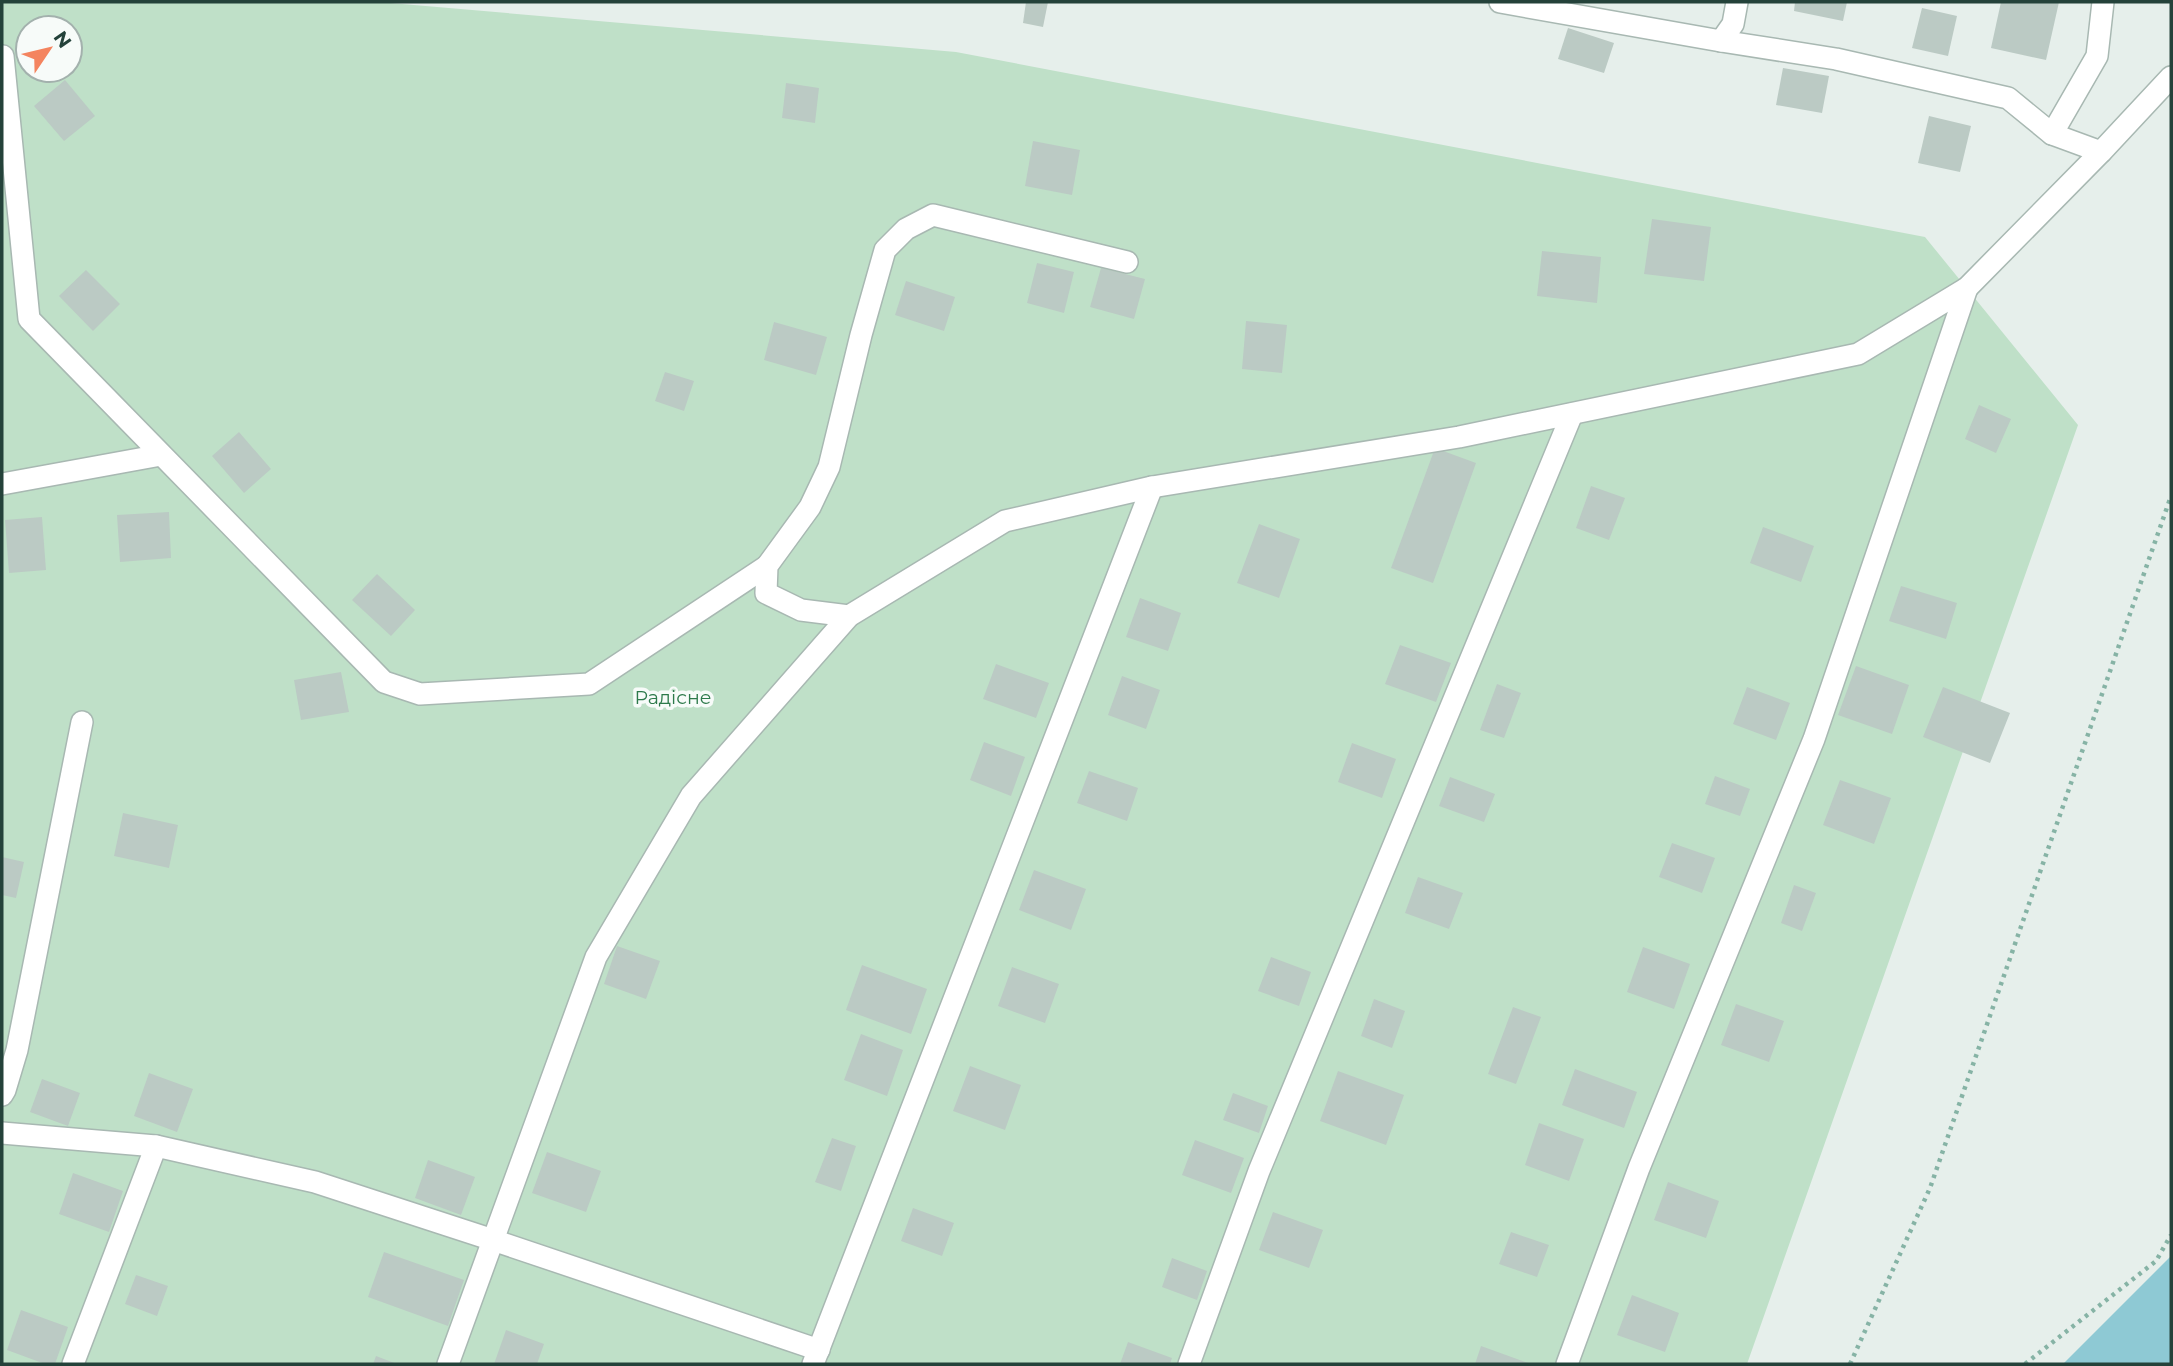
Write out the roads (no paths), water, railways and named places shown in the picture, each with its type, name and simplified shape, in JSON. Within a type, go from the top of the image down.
[{"type":"street","points":[[1500,2],[1836,59],[2008,98],[2052,134],[2101,152]]},
{"type":"street","points":[[1721,41],[1733,24],[1737,2]]},
{"type":"street","points":[[2052,134],[2097,56],[2103,2]]},
{"type":"street","points":[[3,56],[29,320],[384,682],[420,694],[589,684],[767,566],[810,507],[829,467],[885,250],[906,229],[933,215],[1127,262]]},
{"type":"street","points":[[448,1364],[597,957],[691,796],[849,616],[1004,521],[1152,487],[1459,437],[1858,354],[1967,288],[2171,77]]},
{"type":"street","points":[[1567,1364],[1639,1168],[1814,739],[1967,288]]},
{"type":"street","points":[[1189,1364],[1259,1171],[1572,414]]},
{"type":"street","points":[[2,484],[161,455]]},
{"type":"street","points":[[2,1133],[156,1146],[315,1182],[493,1240],[816,1357],[1152,487]]},
{"type":"street","points":[[767,566],[766,593],[801,610],[849,616]]},
{"type":"street","points":[[2,1095],[17,1050],[82,722]]},
{"type":"street","points":[[73,1364],[156,1146]]},
{"type":"water","points":[[2171,1256],[2171,1364],[2063,1364]]},
{"type":"park label","name":"Радісне","points":[[673,697]]}]
